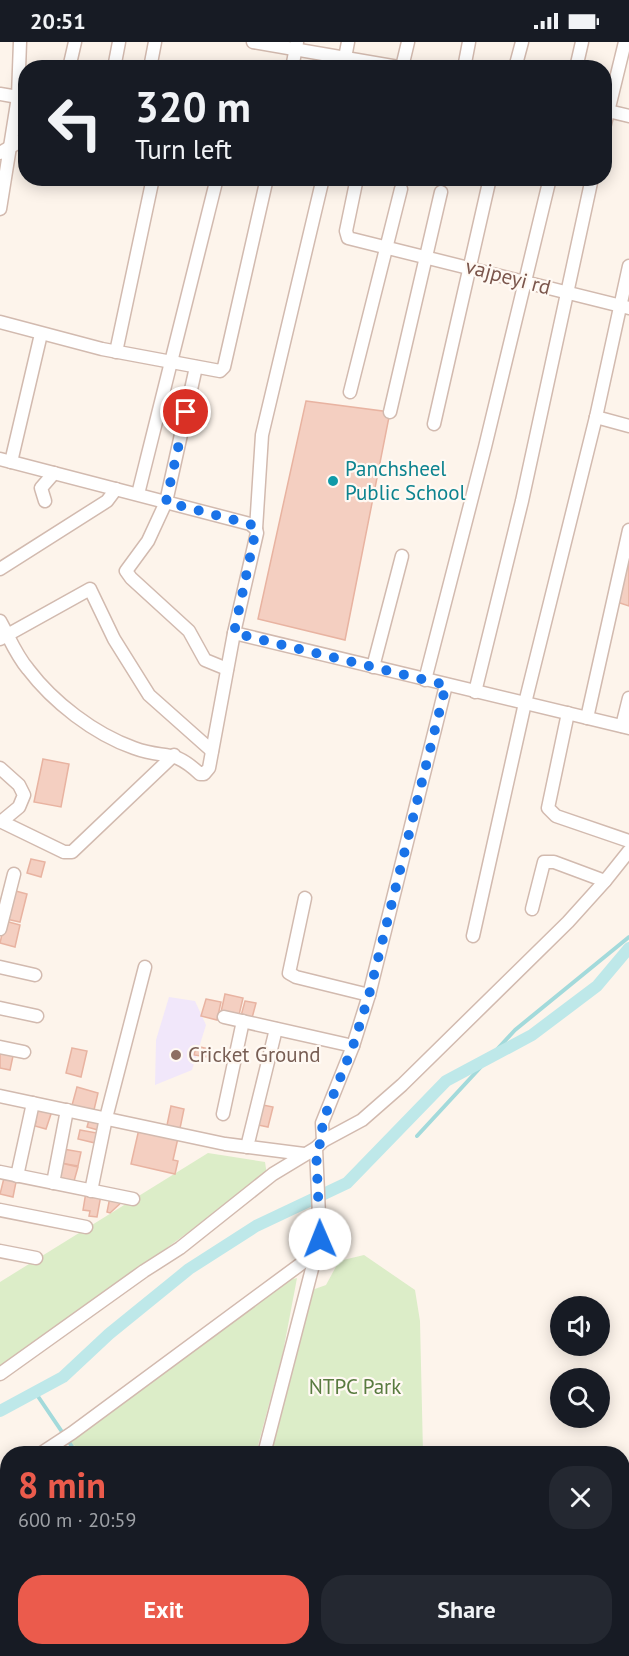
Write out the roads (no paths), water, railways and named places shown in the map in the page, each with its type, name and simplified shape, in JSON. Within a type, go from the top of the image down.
[{"type":"street","points":[[19,60],[20,42]]},
{"type":"street","points":[[71,60],[75,42]]},
{"type":"street","points":[[116,60],[119,42]]},
{"type":"street","points":[[152,60],[156,42]]},
{"type":"street","points":[[253,42],[297,46],[338,60]]},
{"type":"street","points":[[344,60],[348,42]]},
{"type":"street","points":[[404,60],[408,42]]},
{"type":"street","points":[[466,60],[469,42]]},
{"type":"street","points":[[517,60],[522,42]]},
{"type":"street","points":[[578,60],[582,42]]},
{"type":"street","points":[[612,91],[625,42]]},
{"type":"street","points":[[0,94],[18,97],[6,142],[0,209]]},
{"type":"street","points":[[612,111],[629,116]]},
{"type":"street","points":[[116,352],[151,186]]},
{"type":"street","points":[[138,494],[215,186]]},
{"type":"street","points":[[0,322],[116,352],[216,372],[224,367],[265,186]]},
{"type":"street","points":[[0,621],[4,637],[42,686],[86,722],[134,748],[174,755],[200,774],[204,774],[209,768],[256,529],[262,435],[321,186]]},
{"type":"street","name":"vajpeyi rd","points":[[355,186],[346,235],[350,239],[428,256],[624,307]]},
{"type":"street","points":[[434,424],[488,186]]},
{"type":"street","points":[[425,680],[526,283],[548,186]]},
{"type":"street","points":[[475,692],[522,501],[590,186]]},
{"type":"street","points":[[350,392],[401,189]]},
{"type":"street","points":[[390,412],[441,192]]},
{"type":"street","points":[[473,936],[525,703],[624,307],[629,266]]},
{"type":"street","points":[[41,334],[6,460],[250,524],[256,529]]},
{"type":"street","points":[[196,367],[166,502],[148,541],[128,566],[128,575],[189,631],[206,660],[227,669]]},
{"type":"street","points":[[596,417],[629,426]]},
{"type":"street","points":[[45,501],[41,488],[54,473]]},
{"type":"street","points":[[0,569],[107,501],[116,489]]},
{"type":"street","points":[[587,718],[629,530]]},
{"type":"street","points":[[373,667],[402,556]]},
{"type":"street","points":[[4,637],[90,589],[114,639],[149,695],[212,751]]},
{"type":"street","points":[[234,633],[626,727],[629,698]]},
{"type":"street","points":[[266,1446],[317,1252],[321,1225],[319,1144],[322,1123],[353,1046],[369,995],[446,685]]},
{"type":"street","points":[[568,713],[548,808],[556,816],[629,841]]},
{"type":"street","points":[[0,768],[19,785],[24,795],[19,807],[1,821],[64,852],[72,852],[174,755]]},
{"type":"street","points":[[0,1374],[180,1248],[304,1154],[362,1120],[402,1085],[605,881],[629,851]]},
{"type":"street","points":[[532,909],[544,862],[554,862],[605,881]]},
{"type":"street","points":[[0,929],[14,874]]},
{"type":"street","points":[[305,898],[289,973],[369,995]]},
{"type":"street","points":[[0,967],[35,975]]},
{"type":"street","points":[[91,1191],[106,1118],[145,967]]},
{"type":"street","points":[[0,1008],[37,1016]]},
{"type":"street","points":[[224,1017],[353,1046]]},
{"type":"street","points":[[223,1114],[243,1021]]},
{"type":"street","points":[[247,1147],[276,1029]]},
{"type":"street","points":[[0,1047],[24,1052]]},
{"type":"street","points":[[0,1096],[247,1147],[304,1154]]},
{"type":"street","points":[[17,1176],[33,1103]]},
{"type":"street","points":[[53,1183],[67,1110]]},
{"type":"street","points":[[0,1172],[133,1199]]},
{"type":"street","points":[[0,1210],[86,1227]]},
{"type":"street","points":[[0,1251],[36,1258]]},
{"type":"street","points":[[61,1443],[317,1252]]},
{"type":"waterway","points":[[417,1136],[515,1030],[629,937]]},
{"type":"waterway","points":[[0,1411],[63,1377],[109,1334],[189,1269],[256,1226],[347,1183],[446,1081],[532,1035],[597,986],[629,948]]},
{"type":"waterway","points":[[35,1392],[72,1446]]},
{"type":"place","name":"Panchsheel Public School","points":[[333,481]]},
{"type":"place","name":"Cricket Ground","points":[[176,1055]]},
{"type":"park label","name":"NTPC Park","points":[[355,1387]]}]
